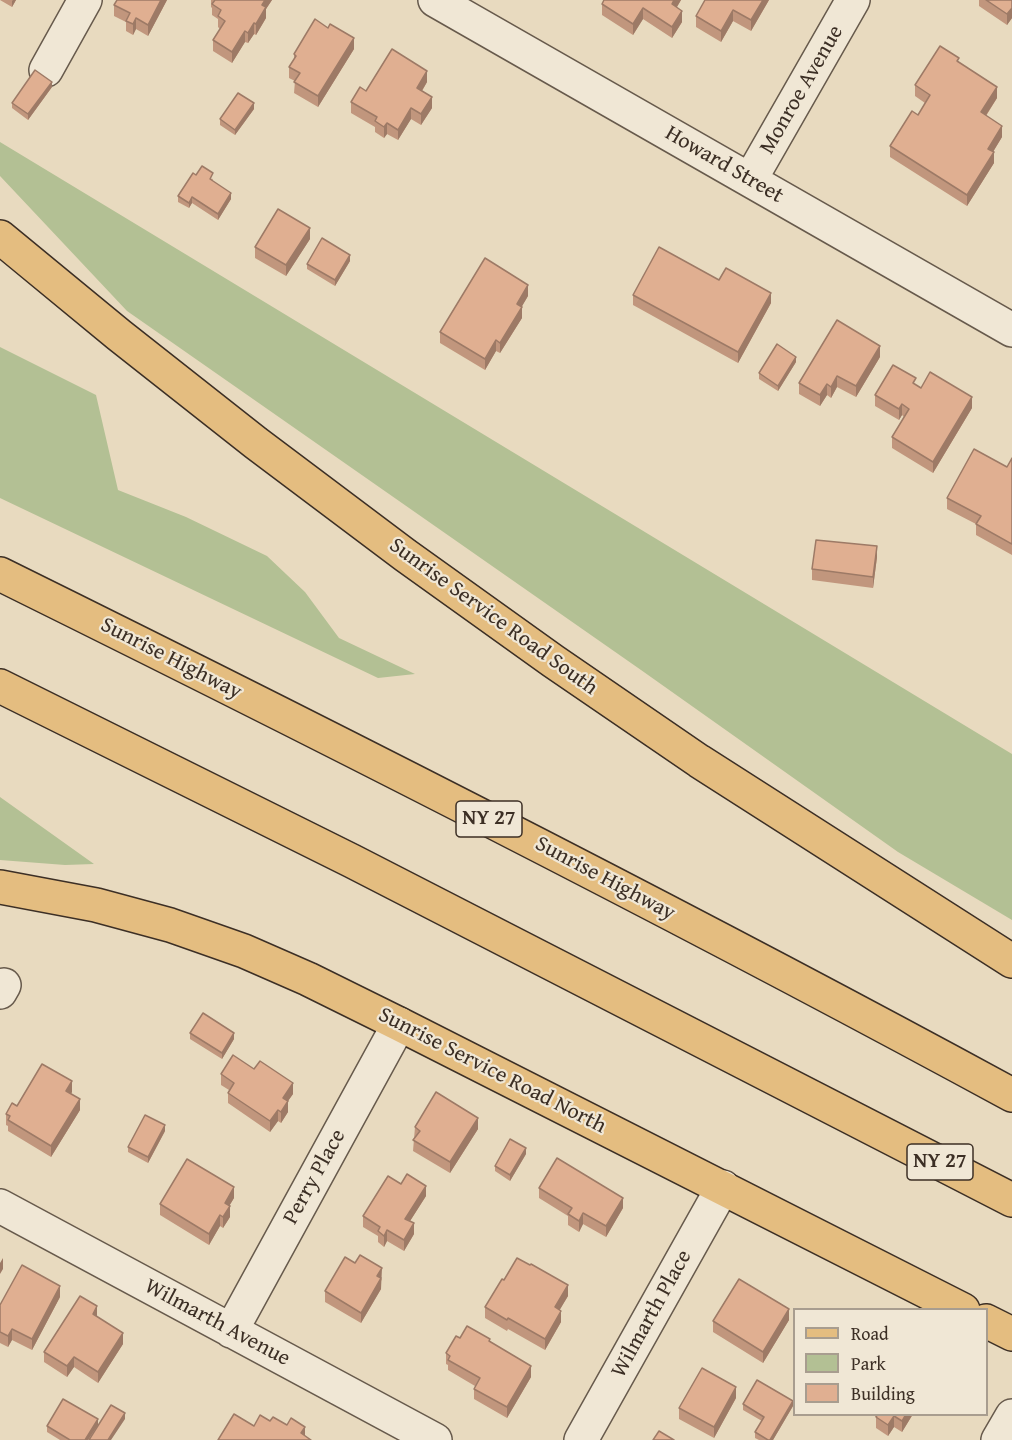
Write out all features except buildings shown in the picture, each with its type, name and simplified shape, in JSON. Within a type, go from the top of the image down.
[{"type":"main road","name":"Sunrise Service Road South","points":[[0,237],[256,442],[405,555],[543,654],[699,761],[1012,961]]},
{"type":"main road","name":"Sunrise Highway","points":[[0,573],[536,843],[1012,1095]]},
{"type":"main road","name":"NY 27","points":[[0,686],[352,861],[1012,1200]]},
{"type":"main road","name":"Sunrise Service Road North","points":[[0,887],[96,905],[170,925],[244,951],[308,979],[959,1308]]},
{"type":"main road","points":[[973,1074],[1012,1088]]},
{"type":"main road","points":[[988,1322],[1012,1334]]},
{"type":"street","points":[[46,70],[85,0]]},
{"type":"street","name":"Howard Street","points":[[435,0],[1012,330]]},
{"type":"street","name":"Monroe Avenue","points":[[750,180],[853,0]]},
{"type":"street","name":"Perry Place","points":[[231,1331],[399,1024]]},
{"type":"street","name":"Wilmarth Place","points":[[581,1440],[723,1187]]},
{"type":"street","name":"Wilmarth Avenue","points":[[0,1206],[231,1331],[403,1432],[435,1440]]},
{"type":"street","points":[[998,1440],[1012,1416]]},
{"type":"green space","points":[[0,142],[1012,754],[1012,920],[898,852],[127,311],[0,176]]},
{"type":"green space","points":[[0,347],[96,395],[118,490],[186,517],[267,556],[305,592],[339,638],[415,674],[378,678],[0,498]]},
{"type":"green space","points":[[0,797],[94,864],[65,865],[0,860]]}]
